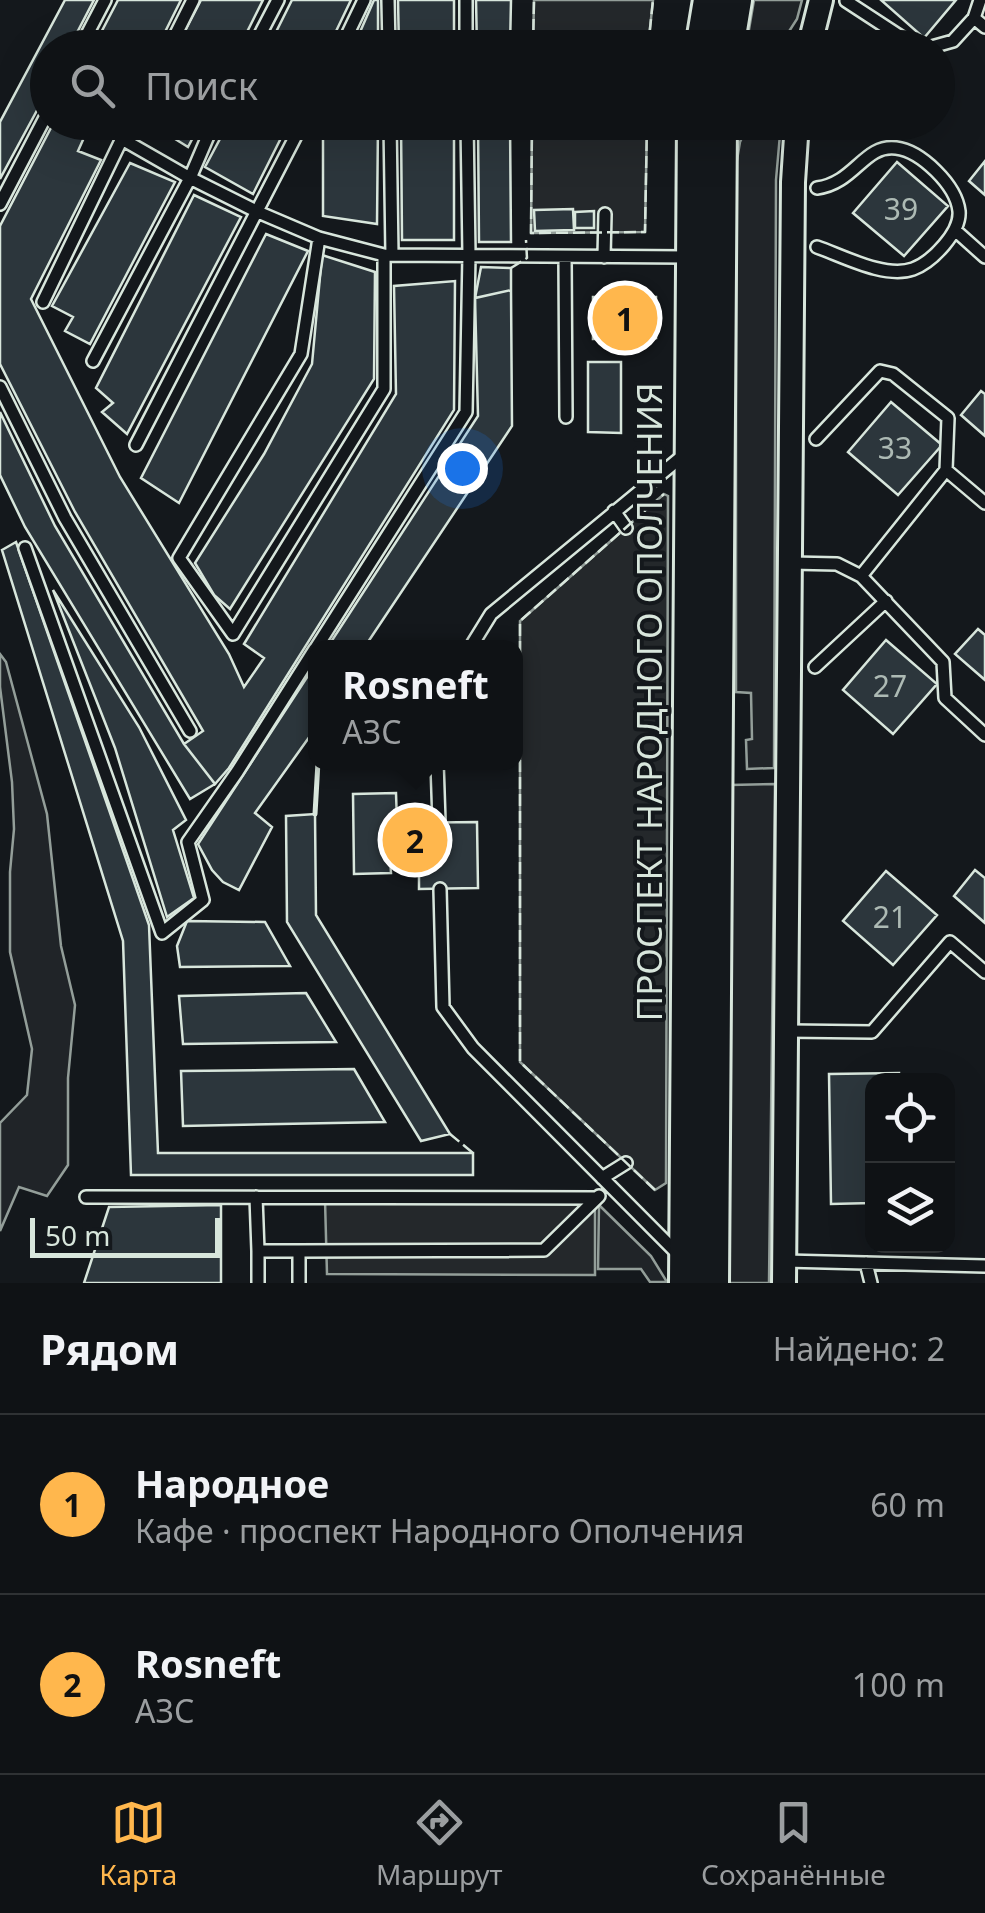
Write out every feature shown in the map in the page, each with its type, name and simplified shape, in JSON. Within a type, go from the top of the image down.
[{"type":"main road","points":[[705,30],[710,0]]},
{"type":"main road","points":[[730,30],[735,0]]},
{"type":"main road","name":"ПРОСПЕКТ НАРОДНОГО ОПОЛЧЕНИЯ","points":[[705,449],[692,256],[713,140]]},
{"type":"main road","name":"ПРОСПЕКТ НАРОДНОГО ОПОЛЧЕНИЯ","points":[[699,1273],[705,449],[715,140]]},
{"type":"street","points":[[811,30],[821,0]]},
{"type":"street","points":[[784,1272],[793,182],[796,140]]},
{"type":"lane","points":[[89,30],[105,0]]},
{"type":"lane","points":[[178,30],[193,0]]},
{"type":"lane","points":[[262,30],[278,0]]},
{"type":"lane","points":[[349,30],[364,0]]},
{"type":"lane","points":[[388,0],[389,30]]},
{"type":"lane","points":[[466,0],[466,30]]},
{"type":"lane","points":[[955,39],[974,18],[980,0]]},
{"type":"lane","points":[[846,1],[890,30]]},
{"type":"lane","points":[[974,18],[985,27]]},
{"type":"lane","points":[[0,204],[33,140]]},
{"type":"lane","points":[[43,302],[122,140]]},
{"type":"lane","points":[[124,140],[258,212],[319,238],[388,255],[692,256]]},
{"type":"lane","points":[[92,361],[206,140]]},
{"type":"lane","points":[[136,445],[294,140]]},
{"type":"lane","points":[[319,238],[302,354],[179,558],[234,634],[384,389],[390,140]]},
{"type":"lane","points":[[321,640],[466,412],[467,140]]},
{"type":"lane","points":[[817,247],[886,270],[913,269],[956,231],[958,211],[952,193],[917,154],[895,147],[874,150],[836,185],[818,188]]},
{"type":"lane","points":[[604,257],[605,214]]},
{"type":"lane","points":[[956,231],[985,257]]},
{"type":"lane","points":[[566,257],[566,417]]},
{"type":"lane","points":[[816,439],[880,370],[892,374],[948,418],[946,470],[861,576]]},
{"type":"lane","points":[[0,387],[65,518],[190,731]]},
{"type":"lane","points":[[475,640],[492,614],[614,510],[705,449]]},
{"type":"lane","points":[[946,470],[985,503]]},
{"type":"lane","points":[[614,510],[626,528]]},
{"type":"lane","points":[[25,548],[162,933],[204,900],[188,842],[308,661]]},
{"type":"lane","points":[[792,563],[836,564],[861,576],[943,662],[945,698],[985,735]]},
{"type":"lane","points":[[815,667],[886,601]]},
{"type":"lane","points":[[438,770],[439,822]]},
{"type":"lane","points":[[440,888],[443,1006],[472,1048],[699,1273]]},
{"type":"lane","points":[[788,1032],[872,1032],[950,942],[985,972]]},
{"type":"lane","points":[[258,1252],[544,1250],[598,1198],[626,1162]]},
{"type":"lane","points":[[86,1197],[598,1198]]},
{"type":"lane","points":[[256,1197],[258,1283]]},
{"type":"lane","points":[[299,1251],[300,1283]]},
{"type":"lane","points":[[866,1263],[870,1283]]},
{"type":"lane","points":[[784,1272],[866,1263],[985,1266]]},
{"type":"shaded area","points":[[534,0],[653,0],[650,30],[533,30]]},
{"type":"shaded area","points":[[754,0],[802,0],[790,30],[749,30]]},
{"type":"shaded area","points":[[532,140],[647,140],[645,232],[531,233]]},
{"type":"shaded area","points":[[780,140],[776,180],[774,768],[747,769],[746,740],[752,739],[751,693],[736,692],[736,166],[740,142]]},
{"type":"shaded area","points":[[664,494],[668,496],[666,1183],[655,1190],[520,1062],[520,621]]},
{"type":"shaded area","points":[[0,654],[6,662],[47,814],[61,946],[75,1005],[68,1078],[68,1165],[47,1196],[19,1187],[0,1231],[0,1123],[27,1095],[32,1049],[10,952],[14,829]]},
{"type":"shaded area","points":[[775,784],[769,1283],[729,1283],[730,785]]},
{"type":"shaded area","points":[[325,1200],[595,1201],[595,1275],[327,1274]]},
{"type":"shaded area","points":[[599,1205],[651,1256],[667,1282],[650,1282],[641,1269],[598,1269]]},
{"type":"building","points":[[65,0],[94,0],[78,30],[49,30]]},
{"type":"building","points":[[118,0],[181,0],[166,30],[102,30]]},
{"type":"building","points":[[201,0],[263,0],[248,30],[185,30]]},
{"type":"building","points":[[292,0],[351,0],[337,30],[277,30]]},
{"type":"building","points":[[374,0],[378,0],[378,30],[361,30]]},
{"type":"building","points":[[398,0],[454,0],[454,30],[399,30]]},
{"type":"building","points":[[476,0],[511,0],[510,30],[477,30]]},
{"type":"building","points":[[881,0],[956,0],[931,30],[915,30]]},
{"type":"building","points":[[30,66],[30,123],[0,179],[0,122]]},
{"type":"building","points":[[45,140],[83,140],[78,151],[101,160],[31,299],[120,477],[229,654],[244,687],[264,658],[244,644],[396,394],[394,286],[455,281],[454,410],[229,768],[215,784],[184,744],[203,731],[75,512],[0,364],[0,226]]},
{"type":"building","points":[[219,140],[280,140],[253,194],[205,167]]},
{"type":"building","points":[[323,140],[378,140],[377,224],[323,216]]},
{"type":"building","points":[[401,140],[454,140],[454,240],[402,240]]},
{"type":"building","points":[[478,140],[510,140],[511,242],[479,242]]},
{"type":"building","points":[[985,161],[985,195],[969,181]]},
{"type":"building","points":[[897,162],[948,206],[904,256],[853,213]]},
{"type":"building","points":[[130,163],[175,182],[90,344],[65,331],[73,317],[52,306]]},
{"type":"building","points":[[194,195],[241,217],[127,434],[102,412],[113,403],[96,388]]},
{"type":"building","points":[[573,209],[574,230],[535,231],[534,210]]},
{"type":"building","points":[[594,211],[594,228],[575,228],[575,212]]},
{"type":"building","points":[[266,234],[308,251],[179,503],[141,478]]},
{"type":"building","points":[[322,255],[375,272],[374,379],[230,609],[214,595],[195,563],[264,454],[312,364]]},
{"type":"building","points":[[481,267],[511,268],[511,290],[475,298]]},
{"type":"building","points":[[511,290],[512,426],[369,640],[332,640],[478,416],[475,298]]},
{"type":"building","points":[[593,297],[656,297],[656,338],[593,339]]},
{"type":"building","points":[[588,362],[621,362],[621,433],[588,432]]},
{"type":"building","points":[[981,391],[985,394],[985,436],[961,415]]},
{"type":"building","points":[[891,402],[942,445],[898,495],[848,452]]},
{"type":"building","points":[[0,412],[55,526],[184,744],[215,784],[190,799],[25,527],[0,475]]},
{"type":"building","points":[[16,542],[149,925],[158,1153],[473,1153],[473,1175],[131,1175],[123,941],[2,550]]},
{"type":"building","points":[[53,590],[139,727],[186,820],[173,830],[194,898],[167,917],[115,748]]},
{"type":"building","points":[[978,629],[985,635],[985,680],[955,654]]},
{"type":"building","points":[[886,640],[937,684],[893,734],[843,690]]},
{"type":"building","points":[[308,676],[308,739],[255,813],[272,827],[239,890],[223,882],[212,870],[198,844]]},
{"type":"building","points":[[396,793],[397,823],[477,822],[478,888],[419,889],[419,857],[390,857],[391,873],[354,874],[353,794]]},
{"type":"building","points":[[315,814],[316,915],[450,1134],[421,1141],[287,922],[286,816]]},
{"type":"building","points":[[975,870],[985,878],[985,923],[954,896]]},
{"type":"building","points":[[886,871],[937,915],[893,965],[843,921]]},
{"type":"building","points":[[187,921],[265,922],[290,966],[180,967],[177,946]]},
{"type":"building","points":[[306,993],[336,1042],[183,1044],[179,996]]},
{"type":"building","points":[[354,1069],[385,1122],[183,1126],[181,1071]]},
{"type":"building","points":[[865,1073],[865,1203],[831,1204],[829,1074]]},
{"type":"building","points":[[221,1205],[221,1283],[84,1283],[109,1207]]},
{"type":"fence","points":[[533,30],[534,0]]},
{"type":"fence","points":[[650,30],[653,0]]},
{"type":"fence","points":[[532,140],[531,233],[645,232],[647,140]]},
{"type":"fence","points":[[511,268],[527,258],[526,240]]},
{"type":"fence","points":[[520,640],[520,621],[664,494]]},
{"type":"fence","points":[[520,770],[520,1062],[655,1190]]},
{"type":"fence","points":[[450,1134],[473,1153]]},
{"type":"wall","points":[[315,814],[318,770]]},
{"type":"place","name":"Народное","points":[[625,318]]},
{"type":"place","name":"Rosneft","points":[[415,840]]}]
